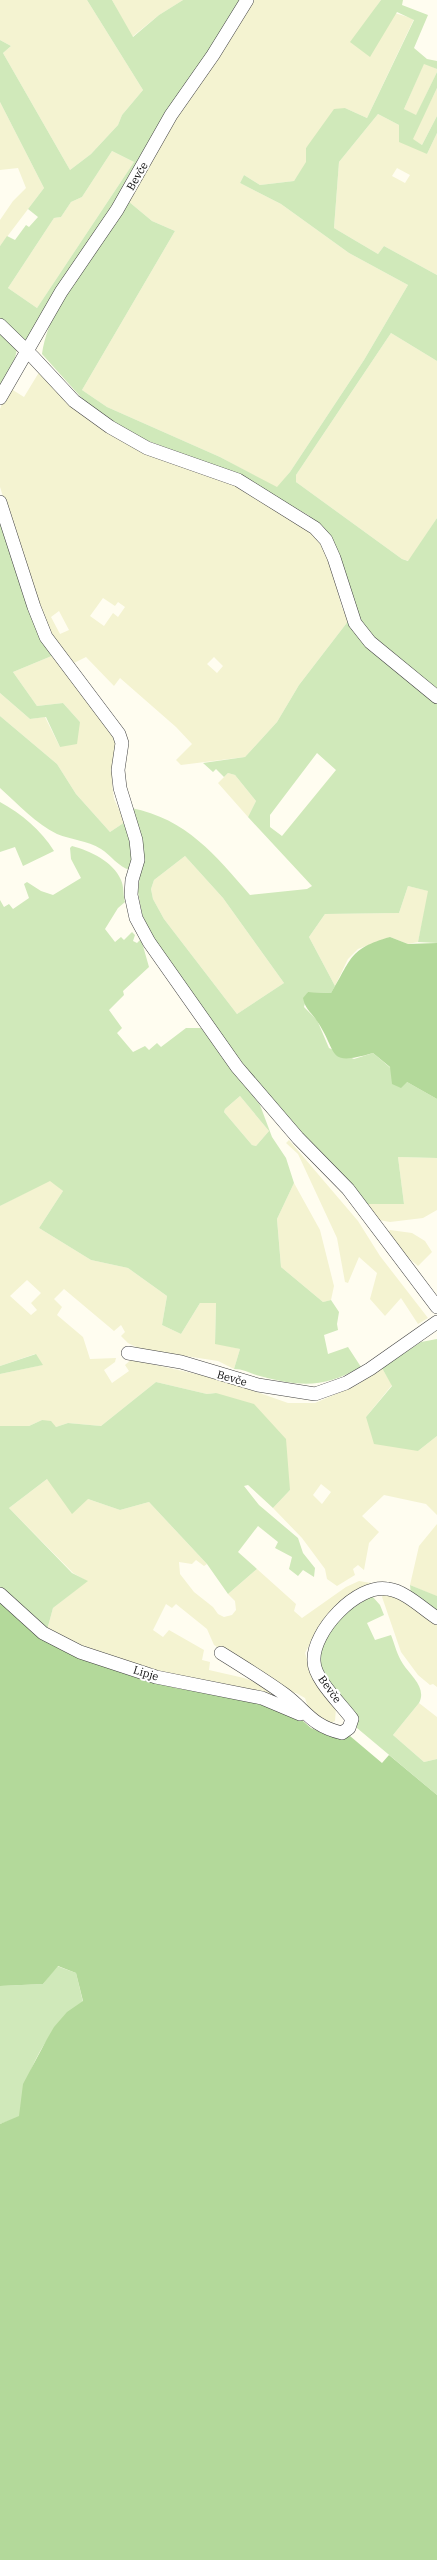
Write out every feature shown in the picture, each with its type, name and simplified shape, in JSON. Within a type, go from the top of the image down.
[{"type":"street","name":"Bevče","points":[[0,398],[30,353],[32,346],[61,292],[117,210],[171,115],[213,55],[247,0]]},
{"type":"street","points":[[0,325],[30,353],[74,401],[110,427],[147,448],[238,480],[315,528],[326,540],[334,558],[355,623],[370,642],[437,697]]},
{"type":"street","points":[[0,502],[34,607],[46,637],[118,734],[122,743],[118,770],[120,788],[136,840],[138,860],[132,880],[131,895],[136,918],[149,942],[237,1067],[298,1138],[348,1189],[437,1307]]},
{"type":"street","name":"Bevče","points":[[128,1353],[181,1362],[258,1385],[315,1394],[346,1383],[370,1369],[437,1322]]},
{"type":"street","name":"Bevče","points":[[221,1653],[285,1695],[308,1718],[329,1730],[342,1733],[349,1728],[352,1719],[332,1695],[314,1662],[316,1644],[324,1629],[356,1597],[387,1588],[399,1593],[437,1618]]},
{"type":"street","name":"Lipje","points":[[0,1594],[43,1633],[80,1652],[156,1677],[262,1698],[308,1718]]},
{"type":"green space","points":[[0,0],[87,0],[143,90],[122,115],[118,125],[91,154],[70,170],[3,53],[11,46],[0,40]]},
{"type":"green space","points":[[87,0],[112,0],[133,37],[159,15],[183,0],[244,0],[29,346],[14,335],[0,318],[0,246],[7,236],[15,240],[26,225],[29,227],[38,217],[28,209],[44,188],[0,102],[0,40],[11,46],[3,53],[70,170],[91,154],[118,125],[122,115],[143,90]],"holes":[[[112,151],[134,162],[37,308],[8,288],[54,218],[61,217],[71,202],[82,197]]]},
{"type":"green space","points":[[112,0],[183,0],[159,15],[132,37]]},
{"type":"green space","points":[[252,0],[381,0],[376,7],[414,19],[367,118],[345,108],[306,148],[307,162],[294,181],[260,185],[244,175],[240,183],[281,204],[349,253],[408,285],[364,360],[290,472],[277,488],[220,457],[107,407],[82,390],[175,231],[152,221],[128,201],[164,135]]},
{"type":"green space","points":[[381,0],[403,0],[402,5],[428,15],[414,48],[427,59],[437,61],[437,69],[424,64],[404,109],[416,115],[437,72],[437,88],[413,139],[422,145],[437,116],[437,133],[427,154],[399,142],[399,125],[378,114],[339,162],[334,228],[378,254],[384,246],[437,275],[437,361],[391,333],[296,475],[296,482],[402,559],[408,561],[437,518],[437,690],[370,633],[357,616],[327,533],[308,515],[234,473],[143,439],[111,420],[87,404],[42,354],[47,334],[65,294],[77,274],[128,201],[152,221],[175,231],[82,390],[107,407],[220,457],[277,487],[290,472],[364,360],[408,285],[349,253],[281,204],[240,183],[244,175],[260,185],[294,181],[306,162],[306,148],[334,109],[345,108],[367,118],[414,20],[397,12],[370,57],[350,42]]},
{"type":"green space","points":[[424,63],[437,69],[437,72],[416,116],[404,109]]},
{"type":"green space","points":[[437,88],[437,116],[422,145],[412,139]]},
{"type":"green space","points":[[0,102],[44,188],[0,246],[0,220],[13,201],[26,188],[18,168],[0,170]]},
{"type":"green space","points":[[378,114],[399,125],[427,154],[437,133],[437,275],[384,246],[378,254],[334,228],[339,162]],"holes":[[[397,168],[410,175],[405,183],[392,176]]]},
{"type":"green space","points":[[112,151],[134,162],[37,308],[8,288],[54,218],[61,217],[71,202],[82,197]]},
{"type":"green space","points":[[0,329],[17,349],[15,358],[0,386]]},
{"type":"green space","points":[[391,333],[437,361],[437,518],[409,561],[402,559],[296,482],[296,475]]},
{"type":"green space","points":[[41,369],[92,419],[219,477],[288,513],[321,542],[328,555],[342,608],[349,620],[299,685],[277,722],[245,757],[181,765],[176,760],[192,744],[176,727],[120,678],[114,686],[86,657],[72,664],[50,632],[37,602],[0,487],[0,409],[8,387],[24,397]],"holes":[[[103,598],[115,606],[118,602],[125,607],[118,617],[113,613],[104,626],[90,616]],[[59,611],[69,630],[60,634],[51,617]],[[214,657],[223,666],[217,673],[207,664]]]},
{"type":"green space","points":[[0,516],[54,655],[13,672],[37,706],[63,703],[80,722],[77,744],[60,747],[46,717],[30,719],[0,693]]},
{"type":"green space","points":[[349,620],[437,702],[437,943],[418,942],[428,891],[408,886],[399,913],[325,914],[309,937],[335,986],[331,993],[308,992],[304,1007],[317,1020],[329,1048],[354,1059],[373,1053],[407,1082],[437,1099],[437,1158],[398,1157],[404,1204],[367,1204],[241,1070],[150,932],[142,914],[138,892],[142,858],[131,808],[151,813],[184,830],[212,853],[250,895],[307,889],[312,886],[248,817],[256,801],[235,775],[228,773],[224,777],[216,769],[213,772],[203,763],[245,757],[277,722],[299,685]],"holes":[[[317,753],[336,770],[282,836],[270,827],[270,815]],[[185,856],[223,898],[284,983],[237,1014],[164,919],[153,899],[151,889],[154,880]]]},
{"type":"green space","points":[[54,655],[116,739],[112,783],[114,799],[125,822],[110,832],[76,794],[57,764],[0,716],[0,693],[30,719],[45,717],[60,747],[80,722],[63,703],[37,706],[13,672]]},
{"type":"green space","points":[[0,716],[57,764],[76,794],[110,832],[125,822],[132,852],[130,870],[118,864],[96,846],[62,836],[49,830],[27,813],[0,788]]},
{"type":"green space","points":[[228,773],[235,775],[256,801],[248,817],[218,783]]},
{"type":"green space","points":[[0,802],[16,812],[37,829],[54,851],[23,866],[15,847],[0,852]]},
{"type":"green space","points":[[72,846],[93,854],[107,862],[117,873],[122,882],[125,902],[118,908],[105,929],[115,942],[121,937],[124,940],[132,932],[135,935],[133,941],[137,943],[141,939],[149,967],[123,991],[124,995],[109,1010],[122,1028],[117,1033],[133,1052],[145,1046],[149,1050],[157,1043],[161,1047],[186,1028],[201,1028],[260,1105],[272,1137],[286,1158],[294,1183],[277,1219],[281,1267],[323,1302],[331,1300],[339,1312],[337,1324],[338,1330],[324,1335],[328,1354],[348,1347],[361,1367],[335,1379],[312,1384],[300,1384],[275,1380],[234,1369],[240,1349],[215,1344],[216,1303],[200,1303],[181,1334],[162,1325],[167,1296],[128,1268],[91,1260],[39,1228],[63,1191],[50,1181],[0,1206],[0,900],[4,907],[9,904],[13,909],[29,898],[24,884],[27,882],[41,891],[53,895],[81,878],[71,859],[70,848]],"holes":[[[240,1096],[269,1131],[256,1146],[252,1145],[224,1112],[225,1109]]]},
{"type":"green space","points":[[185,856],[223,898],[284,983],[237,1014],[164,919],[153,899],[151,889],[154,880]]},
{"type":"green space","points":[[408,886],[429,891],[418,942],[408,944],[390,937],[358,949],[348,959],[335,986],[309,937],[325,914],[399,913]]},
{"type":"green space","points":[[390,937],[408,944],[437,943],[437,1099],[407,1082],[401,1088],[392,1084],[390,1067],[373,1053],[347,1058],[340,1057],[335,1054],[324,1032],[304,1002],[303,998],[308,992],[331,993],[348,964],[358,951],[376,941]]},
{"type":"green space","points":[[240,1096],[269,1131],[256,1146],[252,1145],[224,1112],[225,1109]]},
{"type":"green space","points":[[289,1140],[358,1221],[380,1256],[428,1318],[418,1324],[401,1298],[385,1316],[370,1299],[377,1273],[359,1257],[348,1283],[345,1282],[337,1238],[298,1154],[286,1143]]},
{"type":"green space","points":[[398,1157],[437,1158],[437,1210],[423,1218],[390,1222],[379,1220],[367,1204],[404,1204]]},
{"type":"green space","points":[[50,1180],[63,1191],[39,1228],[91,1260],[128,1268],[167,1296],[162,1325],[181,1334],[200,1303],[216,1303],[215,1343],[240,1349],[234,1369],[218,1361],[140,1349],[128,1343],[121,1336],[125,1332],[121,1325],[114,1331],[64,1289],[54,1299],[62,1307],[57,1315],[83,1337],[90,1359],[116,1358],[115,1362],[104,1370],[112,1383],[129,1371],[125,1365],[134,1357],[151,1364],[223,1380],[288,1403],[315,1403],[357,1385],[382,1368],[392,1385],[366,1417],[418,1451],[437,1436],[437,1515],[426,1504],[384,1495],[362,1516],[379,1532],[369,1543],[364,1570],[358,1565],[353,1569],[355,1575],[337,1586],[327,1579],[325,1569],[302,1538],[273,1508],[290,1490],[216,1393],[207,1394],[156,1382],[101,1426],[68,1423],[56,1427],[42,1420],[29,1426],[0,1426],[0,1374],[42,1365],[35,1354],[0,1366],[0,1206]],"holes":[[[27,1280],[41,1293],[31,1303],[37,1310],[31,1315],[10,1296]],[[321,1484],[331,1492],[322,1504],[313,1495]]]},
{"type":"green space","points":[[294,1183],[320,1230],[334,1286],[331,1300],[323,1302],[281,1267],[277,1219]]},
{"type":"green space","points":[[390,1230],[412,1233],[425,1241],[432,1252],[418,1266],[402,1252],[387,1233]]},
{"type":"green space","points":[[437,1339],[437,1436],[418,1451],[374,1444],[366,1417],[392,1386],[382,1368],[421,1342]]},
{"type":"green space","points":[[36,1354],[43,1365],[0,1374],[0,1366]]},
{"type":"green space","points":[[156,1382],[207,1394],[216,1393],[254,1404],[286,1439],[290,1490],[273,1508],[248,1485],[244,1486],[259,1505],[298,1538],[303,1553],[315,1568],[314,1577],[303,1570],[298,1576],[289,1569],[292,1557],[275,1548],[278,1542],[258,1526],[238,1552],[257,1569],[228,1594],[207,1564],[149,1502],[120,1510],[88,1499],[72,1514],[47,1479],[9,1508],[72,1573],[88,1581],[53,1608],[47,1630],[0,1587],[0,1426],[29,1426],[42,1420],[51,1421],[56,1427],[68,1423],[101,1426]]},
{"type":"green space","points":[[47,1479],[88,1499],[120,1510],[149,1502],[207,1564],[204,1566],[196,1560],[192,1564],[179,1562],[180,1574],[194,1592],[213,1607],[218,1614],[224,1617],[232,1615],[236,1610],[235,1601],[228,1594],[257,1569],[296,1604],[294,1611],[302,1618],[346,1587],[359,1581],[371,1583],[371,1586],[316,1632],[305,1653],[314,1679],[336,1708],[335,1721],[331,1723],[320,1719],[308,1707],[305,1698],[296,1693],[288,1692],[214,1645],[207,1629],[176,1604],[172,1608],[166,1604],[153,1630],[163,1637],[169,1630],[204,1650],[202,1660],[210,1662],[209,1670],[244,1678],[271,1688],[285,1701],[177,1677],[66,1642],[47,1630],[53,1608],[87,1581],[73,1573],[9,1508]]},
{"type":"green space","points":[[437,1524],[436,1596],[410,1585],[419,1546]]},
{"type":"green space","points":[[410,1585],[437,1596],[437,1612],[411,1595]]},
{"type":"green space","points":[[384,1593],[399,1597],[437,1622],[437,1687],[433,1684],[430,1685],[418,1675],[401,1652],[382,1597]]},
{"type":"green space","points":[[372,1596],[380,1605],[384,1615],[367,1623],[375,1640],[391,1635],[401,1661],[417,1682],[421,1692],[419,1703],[393,1735],[424,1762],[437,1759],[437,1795],[357,1728],[357,1723],[331,1688],[320,1670],[318,1658],[320,1646],[325,1635],[342,1617]]},
{"type":"green space","points":[[0,1602],[39,1638],[175,1688],[253,1700],[296,1715],[311,1728],[327,1735],[337,1738],[350,1736],[382,1763],[389,1755],[437,1795],[437,2560],[0,2560],[0,2124],[19,2116],[23,2084],[47,2039],[54,2027],[67,2012],[83,2001],[76,1973],[58,1966],[43,1984],[0,1986]]},
{"type":"green space","points":[[419,1703],[437,1717],[437,1759],[424,1762],[393,1735]]},
{"type":"green space","points":[[57,1966],[76,1973],[83,2002],[59,2024],[40,2052],[26,2085],[20,2117],[0,2124],[0,1986],[43,1984]]}]
